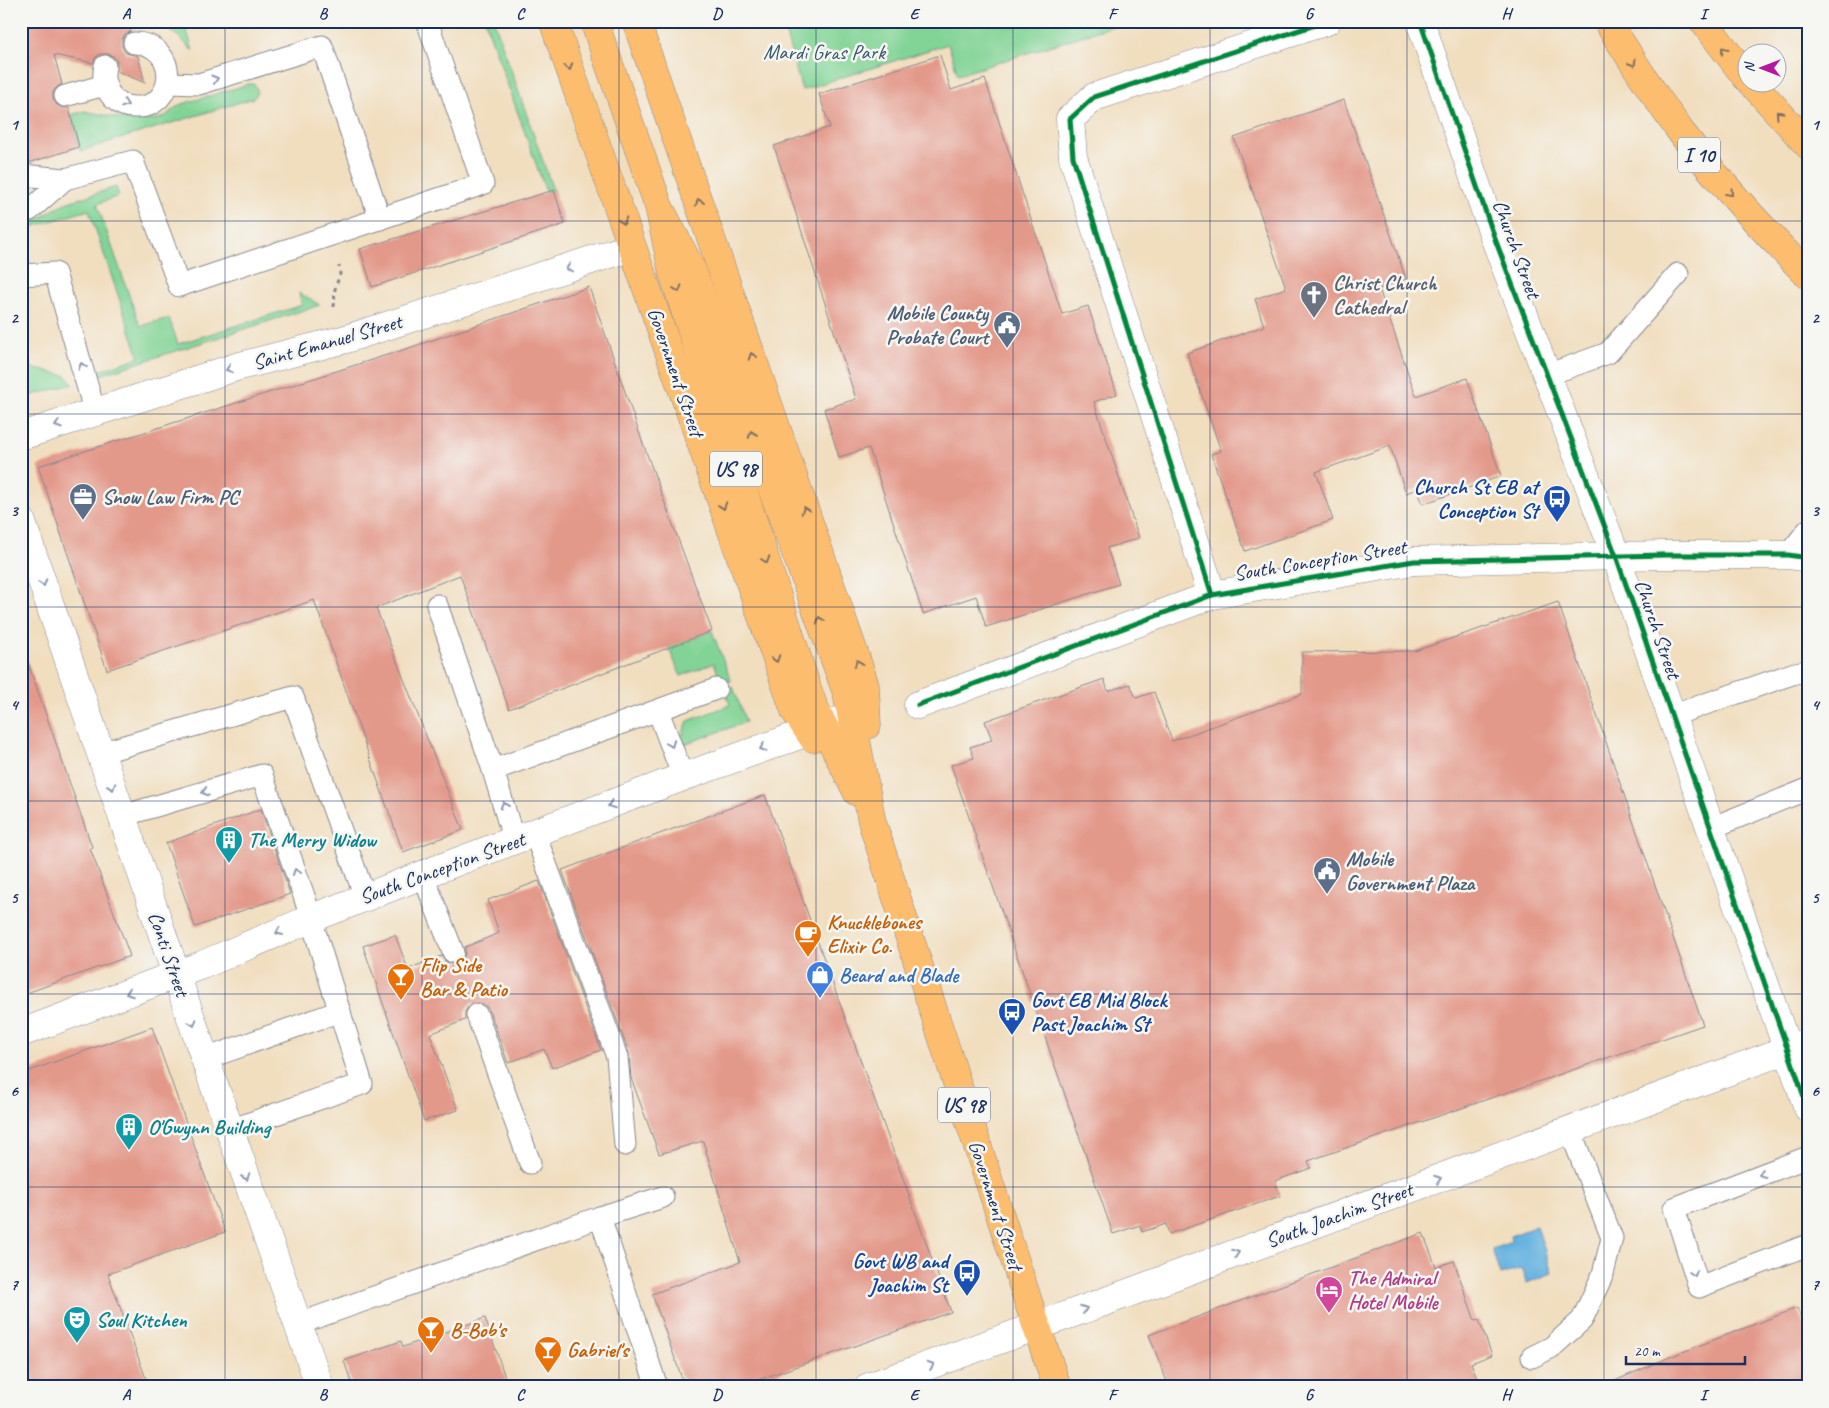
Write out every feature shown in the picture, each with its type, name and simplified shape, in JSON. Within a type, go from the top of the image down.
[{"type":"main road","name":"Government Street","points":[[553,21],[788,694],[795,711],[817,729],[862,793],[1057,1387]]},
{"type":"main road","name":"Government Street","points":[[594,21],[660,207],[692,270],[842,679],[859,713],[869,759],[862,793]]},
{"type":"main road","name":"Government Street","points":[[636,21],[861,673],[865,686],[859,713]]},
{"type":"main road","name":"I 10","points":[[1608,21],[1639,73],[1724,186],[1766,233],[1808,275]]},
{"type":"main road","points":[[1703,21],[1736,64]]},
{"type":"main road","points":[[1760,92],[1808,146]]},
{"type":"main road","name":"Government Street","points":[[660,207],[673,273],[813,705],[817,729]]},
{"type":"street","points":[[1212,595],[1073,156],[1070,119],[1094,97],[1327,21]]},
{"type":"street","name":"Church Street","points":[[1420,21],[1494,239],[1616,556],[1710,828],[1798,1046],[1808,1108]]},
{"type":"street","name":"Saint Emanuel Street","points":[[21,436],[236,367],[346,339],[632,247]]},
{"type":"street","name":"Conti Street","points":[[21,520],[176,975],[320,1387]]},
{"type":"street","name":"South Conception Street","points":[[918,705],[1212,595],[1414,561],[1616,556],[1798,556]]},
{"type":"street","name":"South Conception Street","points":[[21,1033],[176,975],[365,897],[859,713]]},
{"type":"street","name":"South Joachim Street","points":[[869,1387],[1798,1046]]},
{"type":"lane","points":[[21,175],[66,179],[133,161],[179,286],[483,184],[431,22]]},
{"type":"lane","points":[[66,96],[105,75],[110,94],[117,102],[137,108],[147,106],[156,101],[168,83],[166,63],[160,53],[151,46],[134,43]]},
{"type":"lane","points":[[168,83],[199,84],[322,46],[380,219]]},
{"type":"lane","points":[[21,212],[30,210],[66,179]]},
{"type":"lane","points":[[21,275],[55,273],[95,413]]},
{"type":"lane","points":[[1546,375],[1608,353],[1678,274]]},
{"type":"lane","points":[[1798,556],[1808,530]]},
{"type":"lane","points":[[437,605],[493,770],[524,837],[617,1058],[625,1144]]},
{"type":"lane","points":[[1671,716],[1795,673],[1808,671]]},
{"type":"lane","points":[[493,770],[716,689]]},
{"type":"lane","points":[[100,753],[293,697],[365,897]]},
{"type":"lane","points":[[658,711],[683,777]]},
{"type":"lane","points":[[122,816],[262,775],[340,1011],[362,1084],[230,1130]]},
{"type":"lane","points":[[1710,828],[1808,789]]},
{"type":"lane","points":[[423,875],[453,952]]},
{"type":"lane","points":[[205,1059],[340,1011]]},
{"type":"lane","points":[[477,1015],[530,1163]]},
{"type":"lane","points":[[1532,1357],[1552,1347],[1582,1320],[1602,1274],[1612,1238],[1570,1130]]},
{"type":"lane","points":[[1808,1157],[1674,1208],[1699,1287],[1808,1245]]},
{"type":"lane","points":[[298,1324],[600,1217],[663,1197]]},
{"type":"lane","points":[[600,1217],[657,1387]]},
{"type":"path","points":[[337,233],[340,274],[335,288],[334,306],[346,339]]},
{"type":"green space","points":[[128,21],[184,21],[193,51],[179,37],[161,27],[129,24]]},
{"type":"green space","points":[[485,21],[494,21],[553,190],[546,192]]},
{"type":"green space","name":"Mardi Gras Park","points":[[782,21],[1129,21],[958,75],[948,44],[802,90]]},
{"type":"green space","points":[[254,84],[256,88],[257,93],[254,98],[80,151],[71,115],[85,111],[127,120],[154,120],[164,117],[179,105]]},
{"type":"green space","points":[[116,187],[119,196],[97,204],[140,326],[169,318],[178,344],[302,305],[299,293],[320,305],[94,377],[94,373],[139,357],[89,210],[21,230],[21,224],[38,219],[65,203]]},
{"type":"green space","points":[[21,335],[32,368],[67,376],[73,384],[22,398]]},
{"type":"green space","points":[[712,631],[731,681],[722,684],[714,663],[681,676],[668,647]]},
{"type":"green space","points":[[733,687],[746,722],[677,747],[688,721],[730,705],[724,689]]},
{"type":"water","points":[[1537,1226],[1552,1273],[1527,1283],[1521,1269],[1500,1275],[1492,1249],[1511,1242],[1510,1236]]},
{"type":"building","points":[[21,21],[128,21],[131,31],[124,35],[122,47],[126,53],[138,56],[145,83],[117,71],[117,61],[108,54],[100,54],[93,63],[54,55],[62,84],[53,92],[53,99],[62,108],[69,108],[79,147],[29,163],[21,163]]},
{"type":"building","name":"Mobile County Probate Court","points":[[940,55],[951,90],[985,79],[1062,314],[1088,306],[1117,394],[1094,402],[1139,538],[1107,548],[1119,584],[986,627],[976,596],[923,614],[869,448],[839,457],[824,409],[856,399],[774,146],[830,127],[819,94]]},
{"type":"building","name":"Christ Church Cathedral","points":[[1344,100],[1406,279],[1379,289],[1416,396],[1467,378],[1501,476],[1423,504],[1417,489],[1406,493],[1390,446],[1316,472],[1333,520],[1245,551],[1211,454],[1221,451],[1187,353],[1264,326],[1255,299],[1286,288],[1234,138]]},
{"type":"building","points":[[554,190],[565,224],[372,287],[360,249]]},
{"type":"building","points":[[589,287],[641,438],[712,631],[509,709],[460,575],[376,608],[463,830],[403,852],[314,600],[107,670],[38,466],[409,348]]},
{"type":"building","name":"Mobile Government Plaza","points":[[1558,602],[1703,1025],[1308,1161],[1311,1168],[1275,1181],[1280,1196],[1169,1234],[1166,1224],[1142,1232],[1140,1225],[1113,1234],[951,765],[974,758],[970,747],[992,740],[985,721],[1104,679],[1108,691],[1130,684],[1136,698],[1154,692],[1172,741],[1302,694],[1302,652],[1415,651]]},
{"type":"building","points":[[26,657],[92,847],[90,848],[130,956],[21,995],[21,658]]},
{"type":"building","points":[[765,795],[951,1312],[738,1387],[685,1387],[652,1294],[740,1262],[703,1141],[659,1154],[631,1078],[629,1053],[562,870]]},
{"type":"building","name":"The Merry Widow","points":[[261,809],[290,894],[195,927],[166,843]]},
{"type":"building","points":[[539,881],[601,1050],[552,1068],[544,1049],[508,1063],[489,1010],[485,1005],[472,1003],[465,1012],[465,1020],[430,1034],[458,1110],[424,1121],[363,946],[395,935],[408,969],[441,956],[446,962],[457,964],[463,959],[465,947],[499,933],[488,900]]},
{"type":"building","points":[[152,1027],[225,1232],[108,1274],[149,1387],[21,1387],[21,1074]]},
{"type":"building","name":"The Admiral Hotel Mobile","points":[[1423,1233],[1436,1267],[1454,1261],[1475,1321],[1479,1320],[1492,1355],[1471,1363],[1481,1387],[1169,1387],[1149,1335]]},
{"type":"building","points":[[1797,1308],[1808,1334],[1808,1387],[1601,1387],[1672,1356]]},
{"type":"building","name":"B-Bob's","points":[[485,1318],[506,1380],[485,1387],[353,1387],[344,1361],[401,1341],[403,1347]]},
{"type":"cycle path","points":[[1212,595],[1073,157],[1070,119],[1094,97],[1327,21]]},
{"type":"cycle path","points":[[1420,21],[1495,239],[1616,556],[1808,1108]]},
{"type":"cycle path","points":[[918,705],[1212,595],[1414,561],[1664,555],[1788,555],[1808,558]]},
{"type":"place","name":"Christ Church Cathedral","points":[[1314,319]]},
{"type":"place","name":"Mobile County Probate Court","points":[[1007,349]]},
{"type":"place","name":"Snow Law Firm PC","points":[[83,521]]},
{"type":"place","name":"Church St EB at Conception St","points":[[1557,523]]},
{"type":"place","name":"The Merry Widow","points":[[229,864]]},
{"type":"place","name":"Mobile Government Plaza","points":[[1327,895]]},
{"type":"place","name":"Knucklebones Elixir Co.","points":[[808,958]]},
{"type":"place","name":"Beard and Blade","points":[[820,999]]},
{"type":"place","name":"Flip Side Bar & Patio","points":[[401,1001]]},
{"type":"place","name":"Govt EB Mid Block Past Joachim St","points":[[1012,1036]]},
{"type":"place","name":"O'Gwynn Building","points":[[129,1151]]},
{"type":"place","name":"Govt WB and Joachim St","points":[[967,1297]]},
{"type":"place","name":"The Admiral Hotel Mobile","points":[[1329,1314]]},
{"type":"place","name":"Soul Kitchen","points":[[77,1344]]},
{"type":"place","name":"B-Bob's","points":[[431,1354]]},
{"type":"place","name":"Gabriel's","points":[[548,1374]]}]
